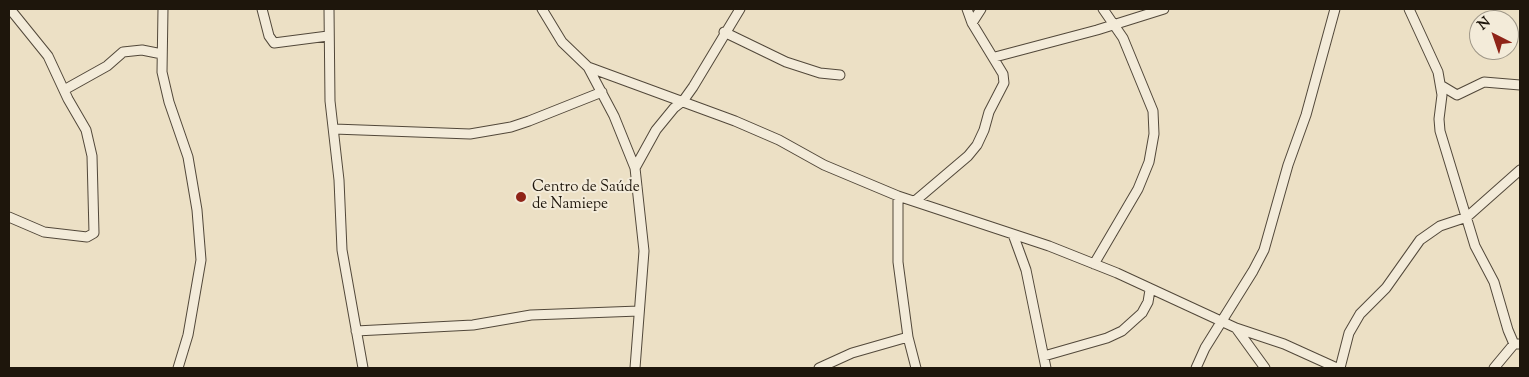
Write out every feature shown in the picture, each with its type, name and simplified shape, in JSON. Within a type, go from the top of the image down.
[{"type":"street","points":[[9,216],[44,232],[87,237],[94,233],[91,144],[86,130],[39,42],[10,9]]},
{"type":"street","points":[[163,9],[162,72],[165,90],[188,157],[197,210],[201,260],[188,335],[178,368]]},
{"type":"street","points":[[262,9],[269,36],[274,43],[328,36]]},
{"type":"street","points":[[329,9],[330,101],[339,180],[342,250],[363,368]]},
{"type":"street","points":[[542,9],[562,42],[588,67],[602,92],[635,168],[644,251],[635,368]]},
{"type":"street","points":[[635,168],[656,130],[674,108],[683,101],[740,9]]},
{"type":"street","points":[[915,201],[968,156],[981,138],[988,112],[1004,83],[1003,74],[972,23],[967,9]]},
{"type":"street","points":[[972,23],[981,9]]},
{"type":"street","points":[[1094,264],[1138,189],[1149,162],[1154,134],[1153,111],[1115,24],[1103,9]]},
{"type":"street","points":[[994,57],[1164,9]]},
{"type":"street","points":[[1196,368],[1204,348],[1253,271],[1264,250],[1288,165],[1306,115],[1335,9]]},
{"type":"street","points":[[1410,9],[1438,72],[1442,86],[1439,119],[1440,131],[1475,246],[1494,282],[1508,330],[1517,344],[1494,368]]},
{"type":"street","points":[[724,32],[786,62],[820,73],[840,75]]},
{"type":"street","points":[[64,90],[107,66],[123,52],[142,50],[162,54]]},
{"type":"street","points":[[588,67],[632,85],[683,101],[779,140],[824,165],[898,196],[1014,237],[1049,246],[1094,264],[1220,322],[1284,344],[1339,368],[1349,333],[1360,314],[1386,288],[1410,252],[1431,232],[1467,217],[1520,170]]},
{"type":"street","points":[[1442,86],[1457,95],[1484,82],[1520,85]]},
{"type":"street","points":[[334,129],[470,134],[511,127],[602,92]]},
{"type":"street","points":[[898,196],[898,262],[908,337],[916,368]]},
{"type":"street","points":[[1014,237],[1026,270],[1046,368]]},
{"type":"street","points":[[1044,356],[1107,338],[1122,331],[1142,313],[1148,302],[1150,290]]},
{"type":"street","points":[[356,330],[473,325],[540,314],[639,311]]},
{"type":"street","points":[[1236,328],[1265,368]]},
{"type":"street","points":[[819,368],[852,353],[908,337]]},
{"type":"place","name":"Centro de Saúde de Namiepe","points":[[521,197]]}]
